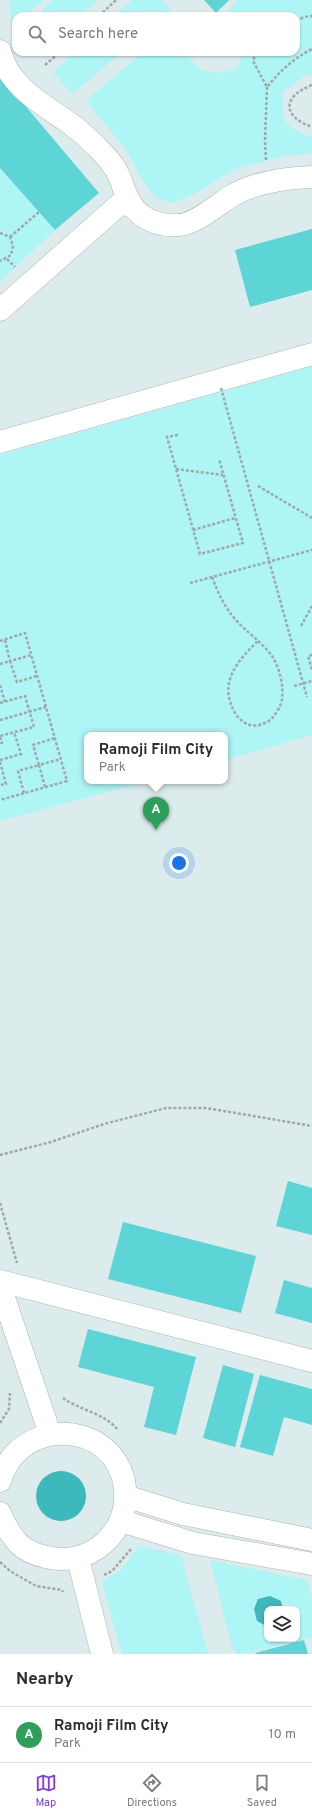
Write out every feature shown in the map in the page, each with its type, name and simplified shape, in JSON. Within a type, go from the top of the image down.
[{"type":"lane","points":[[0,51],[2,58],[16,82],[33,99],[74,126],[98,148],[115,168],[130,205],[152,222],[166,225],[180,225],[193,221],[234,195],[252,186],[268,182],[312,177]]},
{"type":"lane","points":[[0,310],[120,204],[130,205]]},
{"type":"lane","points":[[0,442],[312,354]]},
{"type":"lane","points":[[0,1281],[312,1361]]},
{"type":"lane","points":[[0,1286],[50,1434]]},
{"type":"lane","points":[[0,1481],[3,1470],[15,1453],[31,1440],[50,1434],[67,1433],[84,1437],[99,1445],[112,1456],[120,1471],[125,1488],[125,1505],[121,1521],[113,1534],[104,1545],[91,1553],[78,1558],[57,1560],[37,1555],[20,1545],[6,1529],[0,1513]]},
{"type":"lane","points":[[125,1496],[183,1514],[312,1540]]},
{"type":"lane","points":[[121,1521],[193,1543],[312,1564]]},
{"type":"lane","points":[[78,1558],[102,1654]]},
{"type":"path","points":[[103,12],[116,0]]},
{"type":"path","points":[[300,19],[312,16]]},
{"type":"path","points":[[267,87],[287,64],[312,49]]},
{"type":"path","points":[[46,65],[56,56]]},
{"type":"path","points":[[255,56],[253,61],[267,87],[265,141],[268,182]]},
{"type":"path","points":[[312,85],[302,89],[294,96],[290,103],[290,111],[293,118],[312,127]]},
{"type":"path","points":[[10,237],[38,212]]},
{"type":"path","points":[[0,233],[10,237],[13,246],[11,255],[0,261]]},
{"type":"path","points":[[221,388],[307,697]]},
{"type":"path","points":[[178,435],[168,437],[200,554],[243,543],[219,459]]},
{"type":"path","points":[[176,469],[223,474]]},
{"type":"path","points":[[258,486],[312,518]]},
{"type":"path","points":[[193,530],[235,518]]},
{"type":"path","points":[[190,582],[312,550]]},
{"type":"path","points":[[212,577],[220,599],[244,629],[258,641],[272,657],[283,689],[281,705],[271,720],[257,726],[248,725],[236,716],[229,702],[228,689],[232,672],[238,661],[258,641]]},
{"type":"path","points":[[301,626],[312,606]]},
{"type":"path","points":[[0,641],[25,634],[67,781],[0,800]]},
{"type":"path","points":[[5,640],[17,682],[37,676]]},
{"type":"path","points":[[0,664],[32,655]]},
{"type":"path","points":[[312,655],[308,656],[312,670]]},
{"type":"path","points":[[294,686],[312,681]]},
{"type":"path","points":[[0,685],[5,702]]},
{"type":"path","points":[[0,703],[25,696],[34,727],[0,737],[2,743],[0,743]]},
{"type":"path","points":[[0,720],[46,707]]},
{"type":"path","points":[[0,785],[6,784],[0,761],[21,754],[14,732]]},
{"type":"path","points":[[46,787],[33,745],[55,738]]},
{"type":"path","points":[[24,793],[18,772],[61,758]]},
{"type":"path","points":[[0,1155],[51,1142],[104,1124],[166,1108],[206,1108],[312,1126]]},
{"type":"path","points":[[0,1203],[23,1287]]},
{"type":"path","points":[[0,1424],[9,1409],[11,1396],[9,1389]]},
{"type":"path","points":[[59,1395],[73,1406],[87,1410],[114,1425],[122,1434]]},
{"type":"path","points":[[102,1576],[112,1571],[133,1546]]},
{"type":"path","points":[[0,1562],[10,1571],[36,1586],[62,1590],[64,1597]]},
{"type":"shaded area","points":[[0,0],[312,0],[312,1654],[0,1654]]},
{"type":"shaded area","points":[[11,0],[44,0],[29,12],[12,12],[12,26],[9,4]]},
{"type":"shaded area","points":[[54,0],[98,0],[84,12],[40,12]]},
{"type":"shaded area","points":[[132,0],[162,0],[171,10],[169,12],[118,12]]},
{"type":"shaded area","points":[[238,0],[312,0],[312,74],[305,76],[283,92],[283,111],[286,122],[290,126],[295,130],[312,137],[312,153],[280,157],[233,170],[198,192],[173,203],[156,198],[144,183],[127,151],[86,101],[138,56],[188,56],[200,70],[222,73],[236,69],[242,56],[300,56],[300,12],[231,12],[229,10]]},
{"type":"shaded area","points":[[71,56],[117,56],[72,94],[53,72]]},
{"type":"shaded area","points":[[0,168],[55,230],[0,281]]},
{"type":"shaded area","points":[[312,366],[312,735],[228,759],[228,732],[84,732],[84,784],[137,784],[0,821],[0,455]]},
{"type":"shaded area","points":[[56,1471],[66,1471],[79,1478],[86,1491],[86,1501],[79,1514],[66,1521],[56,1521],[47,1517],[40,1510],[36,1501],[36,1491],[40,1482],[47,1475]]},
{"type":"shaded area","points":[[139,1546],[181,1555],[208,1654],[122,1654],[102,1582],[122,1569]]},
{"type":"shaded area","points":[[210,1560],[307,1580],[312,1598],[312,1637],[300,1640],[300,1606],[282,1606],[281,1601],[258,1599],[264,1619],[264,1642],[292,1642],[248,1653],[237,1654],[232,1647]]},
{"type":"shaded area","points":[[270,1596],[281,1601],[282,1606],[264,1606],[264,1625],[257,1621],[254,1609],[258,1599]]},
{"type":"building","points":[[204,0],[229,0],[217,12],[215,12]]},
{"type":"building","points":[[0,76],[99,193],[55,230],[0,168]]},
{"type":"building","points":[[312,229],[312,290],[250,307],[235,250]]},
{"type":"building","points":[[288,1181],[312,1188],[312,1235],[276,1226]]},
{"type":"building","points":[[123,1222],[256,1256],[241,1313],[108,1279]]},
{"type":"building","points":[[284,1280],[312,1288],[312,1323],[275,1313]]},
{"type":"building","points":[[88,1329],[196,1357],[176,1435],[144,1427],[154,1387],[78,1367]]},
{"type":"building","points":[[223,1365],[254,1374],[235,1447],[203,1438]]},
{"type":"building","points":[[260,1375],[312,1389],[312,1425],[284,1417],[273,1456],[240,1447]]},
{"type":"building","points":[[304,1640],[308,1654],[255,1653],[300,1642]]},
{"type":"place","name":"Ramoji Film City","points":[[156,830]]}]
